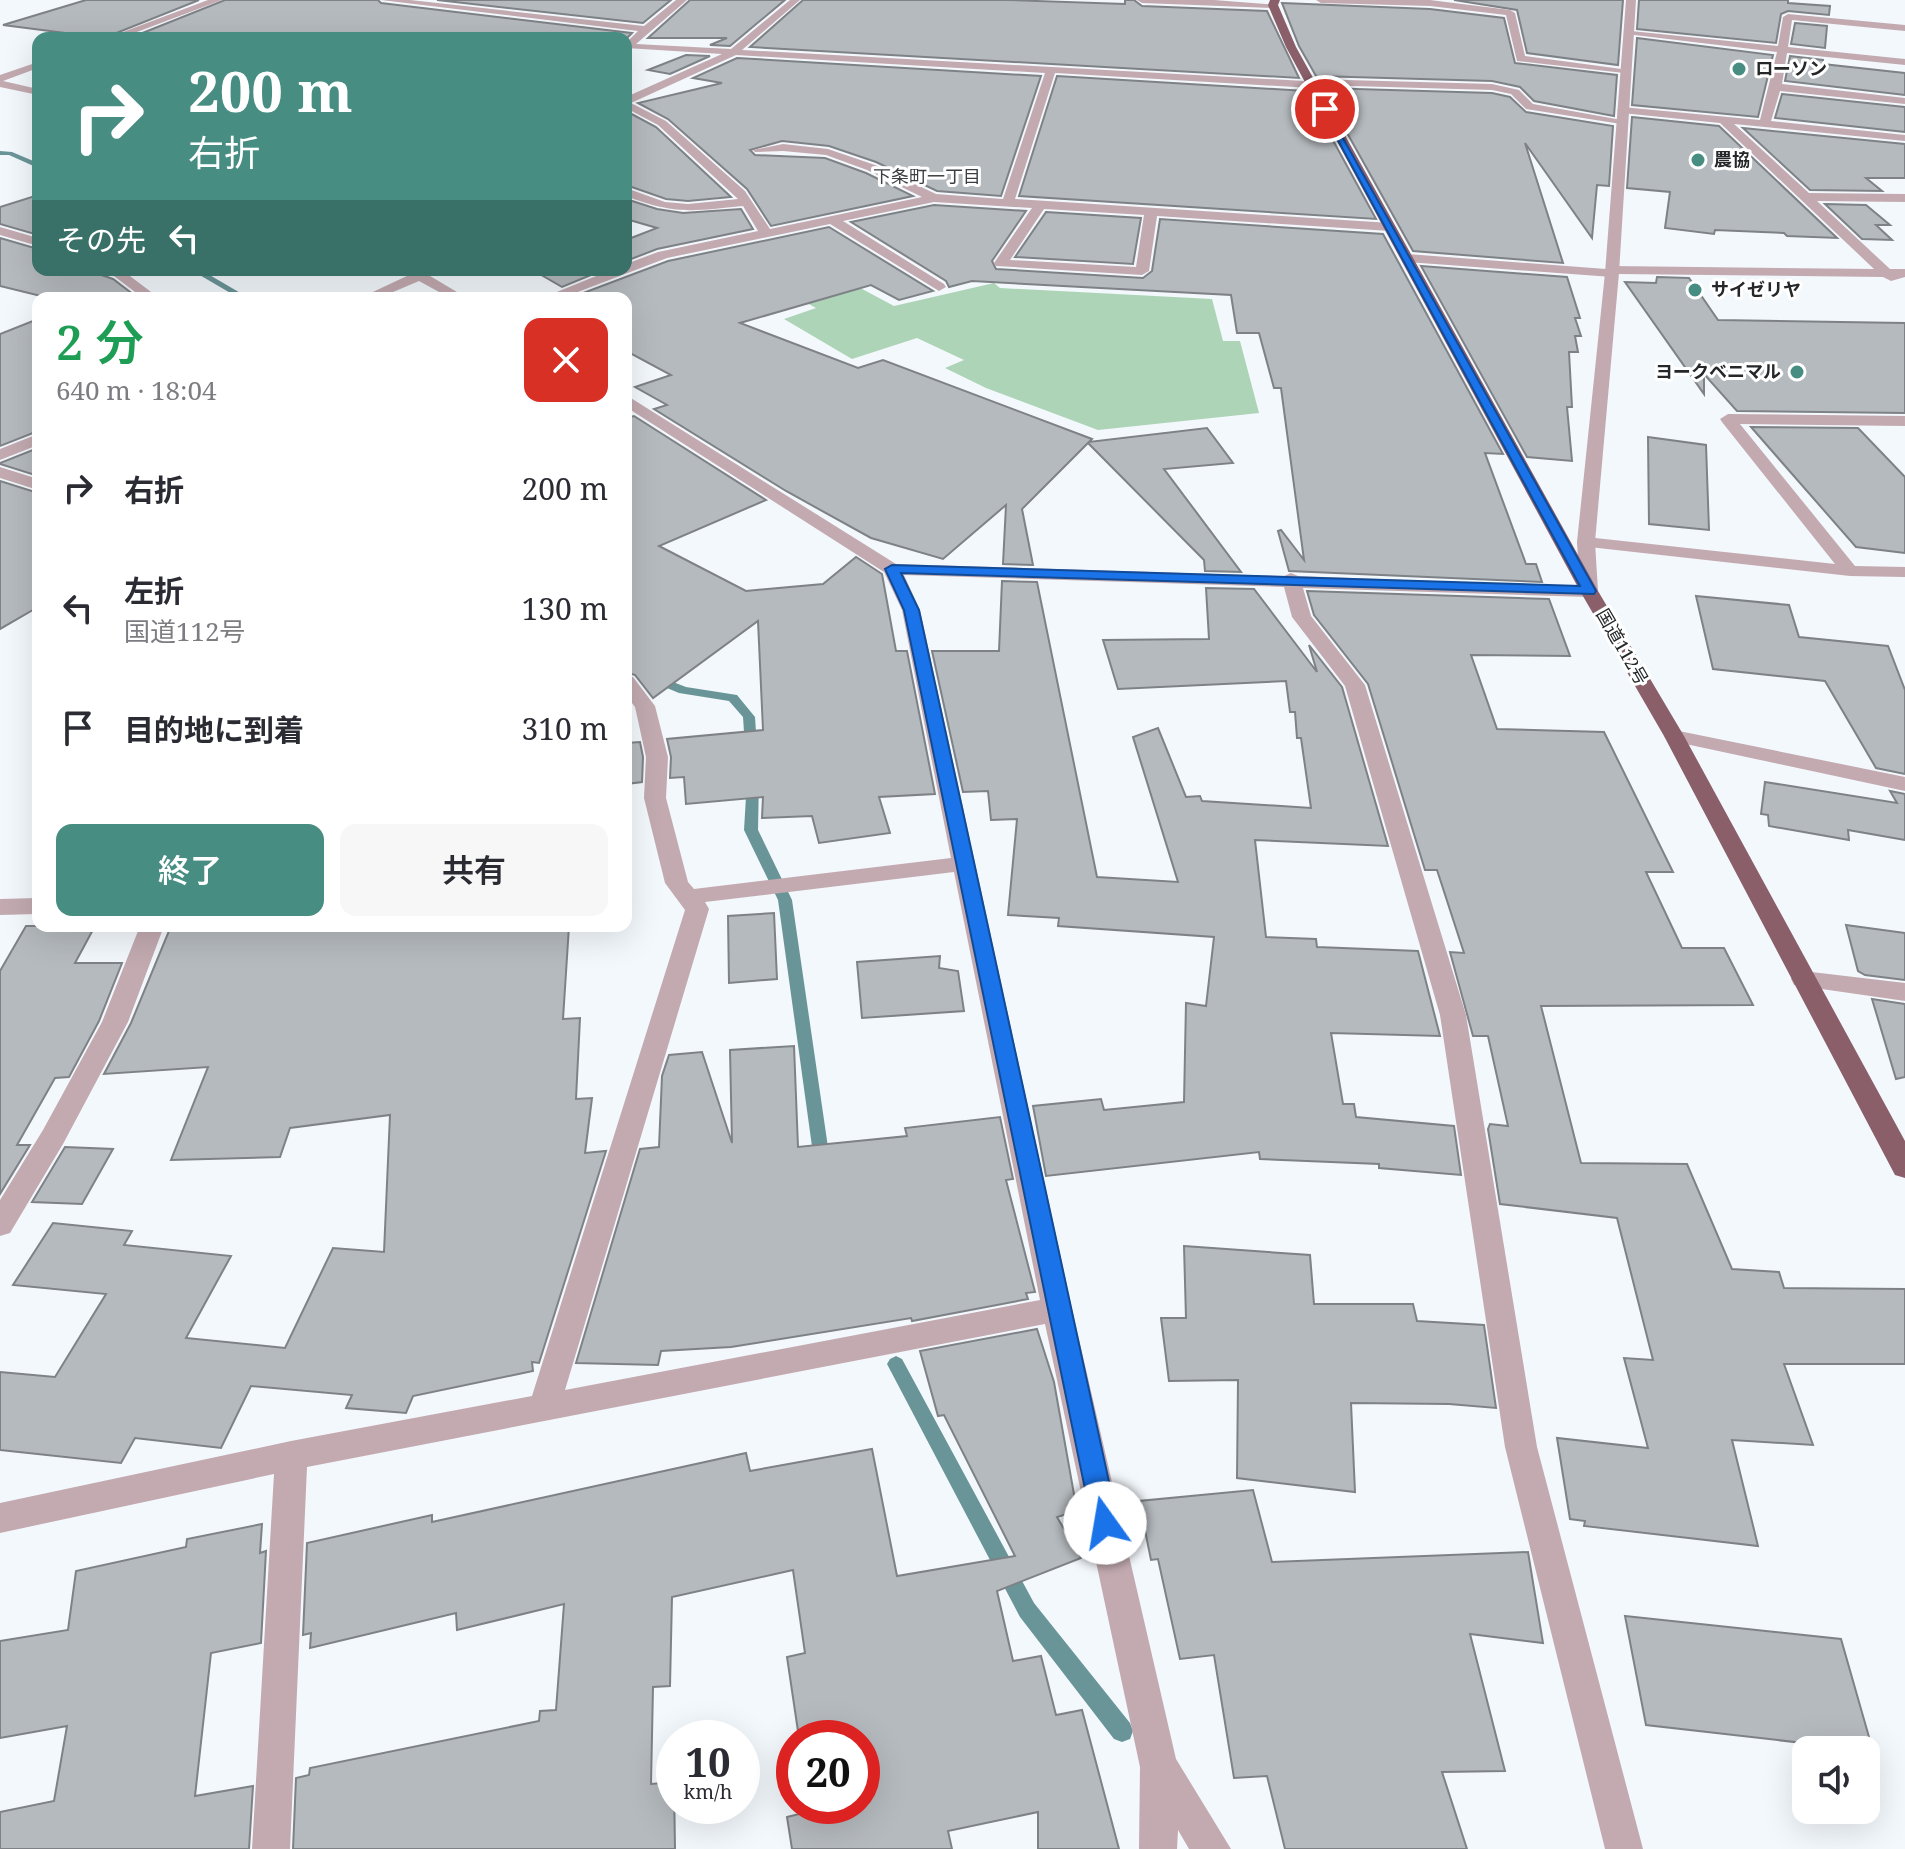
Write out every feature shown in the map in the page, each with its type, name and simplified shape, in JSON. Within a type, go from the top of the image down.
[{"type":"highway","name":"国道112号","points":[[1274,2],[1291,47],[1589,591],[1674,736],[1905,1167]]},
{"type":"street","points":[[129,32],[217,0]]},
{"type":"street","points":[[386,0],[646,29]]},
{"type":"street","points":[[632,42],[682,0]]},
{"type":"street","points":[[632,99],[731,54],[795,0]]},
{"type":"street","points":[[1142,0],[1274,2]]},
{"type":"street","points":[[1321,0],[1432,2],[1510,13],[1521,59],[1624,70]]},
{"type":"street","points":[[632,404],[892,569],[1291,579],[1589,591],[1586,542],[1612,272],[1631,0]]},
{"type":"street","points":[[1765,123],[1776,87],[1788,17],[1905,28]]},
{"type":"street","points":[[1631,34],[1905,62]]},
{"type":"street","points":[[632,46],[1050,72],[1128,70],[1311,83],[1492,87],[1515,92],[1530,107],[1621,116],[1765,123],[1905,138]]},
{"type":"street","points":[[3,85],[32,68]]},
{"type":"street","points":[[1008,201],[1050,72]]},
{"type":"street","points":[[3,85],[32,91]]},
{"type":"street","points":[[1776,87],[1905,101]]},
{"type":"street","points":[[632,106],[662,123],[746,202],[766,233]]},
{"type":"street","points":[[1723,120],[1905,290]]},
{"type":"street","points":[[759,150],[787,144],[835,153],[934,198]]},
{"type":"street","points":[[632,194],[663,206],[688,208],[746,202]]},
{"type":"street","points":[[1806,197],[1905,198]]},
{"type":"street","points":[[632,266],[663,255],[934,198],[1390,227]]},
{"type":"street","points":[[1040,205],[1001,263],[1142,271],[1151,213]]},
{"type":"street","points":[[833,220],[939,287]]},
{"type":"street","points":[[0,231],[32,240]]},
{"type":"street","points":[[1407,258],[1612,272],[1905,273]]},
{"type":"street","points":[[121,276],[144,292]]},
{"type":"street","points":[[379,292],[409,276]]},
{"type":"street","points":[[420,276],[449,292]]},
{"type":"street","points":[[565,292],[606,276]]},
{"type":"street","points":[[1850,571],[1728,419],[1905,421]]},
{"type":"street","points":[[0,455],[32,442]]},
{"type":"street","points":[[0,472],[32,483]]},
{"type":"street","points":[[1586,542],[1850,571],[1905,572]]},
{"type":"street","points":[[892,569],[911,610],[1057,1309],[1159,1767],[1158,1849]]},
{"type":"street","points":[[1291,579],[1302,617],[1355,685],[1453,1015],[1521,1447],[1624,1849]]},
{"type":"street","points":[[544,1407],[697,909],[677,883],[655,798],[657,757],[645,706],[632,689]]},
{"type":"street","points":[[1674,736],[1905,784]]},
{"type":"street","points":[[687,897],[964,864]]},
{"type":"street","points":[[0,907],[32,906]]},
{"type":"street","points":[[0,1225],[53,1137],[115,1022],[150,932]]},
{"type":"street","points":[[1803,979],[1905,992]]},
{"type":"street","points":[[0,1518],[291,1456],[1057,1309]]},
{"type":"street","points":[[271,1849],[291,1456]]},
{"type":"street","points":[[1159,1767],[1212,1849]]},
{"type":"green space","points":[[834,274],[894,306],[994,283],[1000,288],[1212,299],[1223,341],[1240,341],[1259,413],[1098,430],[986,388],[945,368],[964,360],[917,338],[852,359],[784,319],[816,308],[776,286]]},
{"type":"building","points":[[86,0],[199,0],[119,32],[57,32],[3,25]]},
{"type":"building","points":[[225,0],[378,0],[381,3],[624,32],[145,32]]},
{"type":"building","points":[[437,0],[671,0],[643,23]]},
{"type":"building","points":[[690,0],[785,0],[730,46],[710,45],[727,38],[648,38]]},
{"type":"building","points":[[803,0],[1007,0],[1125,4],[1125,0],[1134,0],[1142,6],[1267,11],[1299,78],[750,47]]},
{"type":"building","points":[[1454,0],[1623,0],[1618,65],[1527,53],[1517,10]]},
{"type":"building","points":[[1639,0],[1788,0],[1788,3],[1830,6],[1829,15],[1788,11],[1781,14],[1776,43],[1637,29]]},
{"type":"building","points":[[1282,3],[1430,9],[1504,18],[1515,63],[1617,75],[1614,116],[1534,101],[1520,87],[1492,81],[1316,76],[1299,46]]},
{"type":"building","points":[[1795,23],[1827,26],[1825,48],[1791,44]]},
{"type":"building","points":[[1637,38],[1773,55],[1758,117],[1632,105]]},
{"type":"building","points":[[686,55],[710,56],[670,74],[648,70]]},
{"type":"building","points":[[1790,56],[1823,60],[1823,64],[1905,73],[1905,95],[1785,81]]},
{"type":"building","points":[[737,58],[1041,76],[1001,196],[937,191],[876,162],[829,146],[782,141],[750,150],[755,155],[825,158],[866,173],[913,196],[771,226],[747,189],[668,119],[638,103],[722,83],[693,78]]},
{"type":"building","points":[[1057,76],[1306,91],[1376,219],[1019,196]]},
{"type":"building","points":[[1322,88],[1492,93],[1510,97],[1526,112],[1613,126],[1609,186],[1597,185],[1592,238],[1525,143],[1563,263],[1413,251]]},
{"type":"building","points":[[1782,94],[1905,107],[1905,132],[1775,118]]},
{"type":"building","points":[[632,114],[656,127],[731,197],[688,201],[666,199],[632,187]]},
{"type":"building","points":[[1632,117],[1719,126],[1837,238],[1715,230],[1714,234],[1665,228],[1670,192],[1627,188]]},
{"type":"building","points":[[1743,128],[1905,144],[1905,178],[1866,178],[1882,191],[1810,190]]},
{"type":"building","points":[[32,197],[32,233],[0,224],[0,207]]},
{"type":"building","points":[[632,201],[683,213],[741,209],[753,229],[657,249],[632,259],[632,238],[657,228],[632,221]]},
{"type":"building","points":[[1825,204],[1866,205],[1890,225],[1876,225],[1892,240],[1862,239]]},
{"type":"building","points":[[934,205],[1026,211],[992,261],[996,269],[1143,278],[1152,271],[1160,219],[1383,234],[1503,454],[1485,453],[1526,564],[1536,564],[1542,582],[1289,571],[1278,531],[1281,530],[1304,560],[1281,388],[1274,388],[1259,333],[1237,333],[1231,295],[972,281],[949,287],[946,281],[851,222]]},
{"type":"building","points":[[1046,212],[1141,218],[1133,264],[1015,257]]},
{"type":"building","points":[[829,227],[933,291],[899,300],[871,285],[740,323],[858,368],[883,360],[1092,439],[1089,442],[1207,428],[1233,463],[1164,469],[1241,572],[1205,571],[1204,560],[1088,443],[1022,509],[1033,565],[1003,564],[1006,505],[943,559],[871,538],[786,491],[654,409],[667,405],[635,387],[671,375],[632,354],[632,292],[586,292],[668,261]]},
{"type":"building","points":[[0,238],[32,247],[32,276],[104,276],[130,292],[32,294],[0,286]]},
{"type":"building","points":[[1421,266],[1567,277],[1580,318],[1575,318],[1581,336],[1575,336],[1578,352],[1569,352],[1572,407],[1567,407],[1572,461],[1527,457]]},
{"type":"building","points":[[543,276],[589,276],[562,287]]},
{"type":"building","name":"ヨークベニマル","points":[[1657,277],[1689,278],[1718,320],[1905,323],[1905,413],[1737,411],[1704,374],[1704,394],[1625,282],[1656,283]]},
{"type":"building","points":[[32,321],[32,433],[0,446],[0,334]]},
{"type":"building","points":[[632,416],[766,500],[659,546],[746,591],[823,584],[856,557],[882,574],[896,651],[907,651],[935,794],[879,797],[890,833],[819,843],[812,816],[762,818],[763,797],[686,804],[684,777],[670,778],[671,757],[667,739],[763,730],[758,621],[653,698],[632,674]]},
{"type":"building","points":[[1751,427],[1858,428],[1905,477],[1905,553],[1856,547]]},
{"type":"building","points":[[1648,437],[1706,445],[1709,530],[1649,524]]},
{"type":"building","points":[[32,450],[32,474],[0,463]]},
{"type":"building","points":[[0,481],[32,491],[32,610],[0,629]]},
{"type":"building","points":[[1002,581],[1037,582],[1097,877],[1178,882],[1133,737],[1158,728],[1186,797],[1200,796],[1202,801],[1311,808],[1301,738],[1297,738],[1295,712],[1290,712],[1286,681],[1118,689],[1103,640],[1209,639],[1206,588],[1254,589],[1317,672],[1309,645],[1342,687],[1388,846],[1255,840],[1266,937],[1316,939],[1317,947],[1418,951],[1440,1036],[1331,1033],[1343,1104],[1354,1104],[1356,1117],[1454,1126],[1461,1175],[1379,1168],[1379,1164],[1260,1159],[1259,1152],[1046,1176],[1033,1106],[1101,1099],[1104,1110],[1184,1102],[1186,1003],[1206,1006],[1214,937],[1058,926],[1059,918],[1008,915],[1017,819],[991,820],[988,791],[963,792],[932,651],[999,651]]},
{"type":"building","points":[[1307,591],[1549,599],[1570,656],[1471,655],[1497,729],[1604,732],[1673,872],[1646,872],[1682,948],[1724,948],[1753,1005],[1541,1006],[1581,1163],[1687,1164],[1732,1269],[1779,1272],[1784,1288],[1905,1289],[1905,1364],[1784,1364],[1813,1445],[1732,1440],[1758,1546],[1584,1526],[1585,1521],[1570,1519],[1557,1438],[1648,1448],[1624,1358],[1653,1360],[1617,1218],[1500,1204],[1488,1129],[1490,1124],[1508,1126],[1488,1036],[1473,1036],[1450,952],[1464,953],[1437,870],[1425,870],[1368,684],[1314,615]]},
{"type":"building","points":[[1696,596],[1789,605],[1799,637],[1888,646],[1905,690],[1905,774],[1876,768],[1825,681],[1713,669]]},
{"type":"building","points":[[640,742],[643,757],[642,782],[632,783],[632,743]]},
{"type":"building","points":[[1765,782],[1897,803],[1890,791],[1905,794],[1905,840],[1848,830],[1849,840],[1769,826],[1768,815],[1761,814]]},
{"type":"building","points":[[774,913],[777,979],[729,983],[728,916]]},
{"type":"building","points":[[1846,925],[1905,933],[1905,980],[1865,975],[1858,971]]},
{"type":"building","points":[[26,926],[32,926],[32,932],[92,932],[75,963],[122,963],[99,1021],[69,1077],[55,1078],[17,1145],[30,1145],[0,1194],[0,971]]},
{"type":"building","points":[[169,932],[569,932],[563,1019],[580,1018],[576,1099],[592,1098],[585,1153],[606,1151],[539,1363],[532,1362],[533,1371],[413,1396],[406,1413],[346,1408],[352,1395],[251,1386],[221,1448],[135,1438],[121,1463],[0,1450],[0,1372],[55,1377],[106,1294],[13,1285],[53,1223],[132,1231],[124,1245],[231,1256],[186,1338],[285,1348],[333,1248],[384,1252],[390,1115],[290,1128],[280,1157],[171,1160],[208,1067],[104,1074],[131,1023]]},
{"type":"building","points":[[940,956],[939,968],[958,971],[964,1011],[862,1018],[857,962]]},
{"type":"building","points":[[1872,999],[1905,1004],[1905,1077],[1896,1079]]},
{"type":"building","points":[[794,1046],[798,1147],[907,1136],[905,1128],[1000,1117],[1013,1179],[1006,1180],[1035,1292],[1026,1293],[1028,1299],[912,1321],[911,1318],[731,1347],[661,1351],[658,1365],[576,1363],[640,1149],[659,1147],[662,1076],[669,1055],[702,1052],[732,1143],[730,1050]]},
{"type":"building","points":[[65,1147],[113,1149],[82,1204],[32,1202]]},
{"type":"building","points":[[1184,1246],[1310,1255],[1314,1304],[1413,1304],[1417,1321],[1484,1325],[1496,1408],[1351,1403],[1355,1492],[1237,1478],[1238,1380],[1169,1381],[1161,1318],[1186,1318]]},
{"type":"building","points":[[1037,1329],[1054,1382],[1077,1511],[1057,1517],[1081,1558],[997,1591],[1013,1661],[1041,1656],[1056,1715],[1082,1710],[1119,1849],[1038,1849],[1038,1812],[948,1831],[952,1849],[792,1849],[788,1824],[880,1824],[880,1720],[796,1720],[787,1657],[805,1653],[793,1570],[672,1597],[670,1686],[653,1687],[651,1784],[656,1784],[656,1824],[675,1824],[675,1849],[293,1849],[296,1778],[309,1775],[310,1768],[539,1721],[540,1711],[556,1710],[564,1604],[457,1630],[456,1613],[310,1648],[311,1633],[303,1635],[307,1543],[432,1515],[432,1522],[746,1453],[750,1471],[872,1449],[897,1576],[1015,1556],[944,1415],[938,1416],[920,1351]]},
{"type":"building","points":[[1253,1490],[1272,1562],[1528,1552],[1543,1643],[1470,1634],[1505,1771],[1442,1772],[1467,1849],[1285,1849],[1267,1776],[1234,1778],[1214,1655],[1180,1659],[1158,1559],[1151,1560],[1139,1501]]},
{"type":"building","points":[[262,1524],[260,1553],[266,1551],[261,1643],[211,1653],[195,1796],[253,1786],[249,1849],[0,1849],[0,1812],[54,1801],[67,1726],[0,1738],[0,1641],[68,1630],[76,1571],[186,1547],[187,1539]]},
{"type":"building","points":[[1625,1616],[1841,1639],[1869,1736],[1792,1736],[1792,1742],[1646,1725]]},
{"type":"waterway","points":[[0,153],[10,153],[32,163]]},
{"type":"waterway","points":[[206,276],[234,292]]},
{"type":"waterway","points":[[632,669],[683,690],[733,698],[749,717],[751,747]]},
{"type":"waterway","points":[[753,780],[751,830],[785,900],[822,1161]]},
{"type":"waterway","points":[[896,1364],[1027,1610],[1122,1731]]},
{"type":"place","name":"ローソン","points":[[1739,69]]},
{"type":"place","name":"農協","points":[[1698,160]]},
{"type":"place","name":"サイゼリヤ","points":[[1695,290]]},
{"type":"place","name":"ヨークベニマル","points":[[1797,372]]},
{"type":"district","name":"下条町一丁目","points":[[927,177]]},
{"type":"route","points":[[1105,1523],[1057,1309],[911,610],[892,569],[1291,579],[1589,591],[1325,109]]}]
